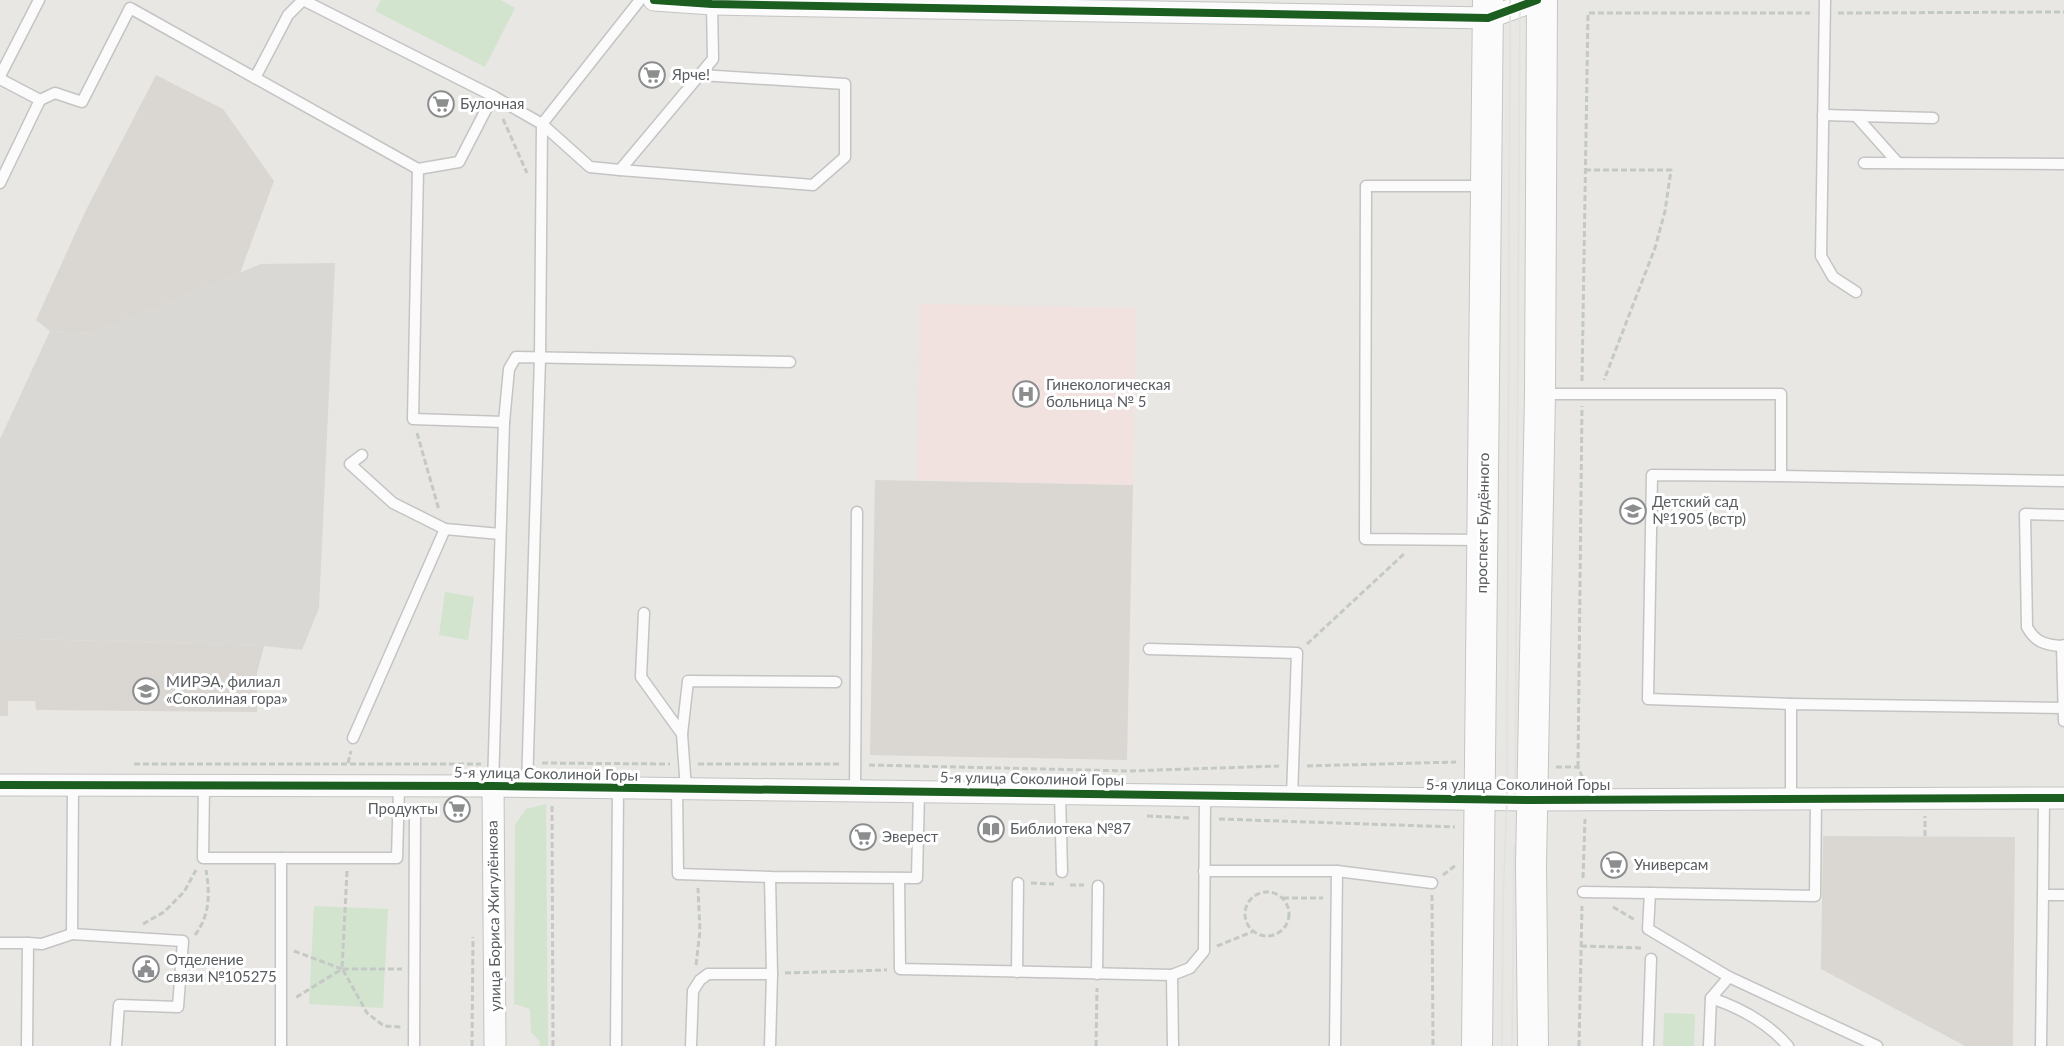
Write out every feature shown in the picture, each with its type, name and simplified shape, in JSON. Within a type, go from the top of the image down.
[{"type":"main road","points":[[1533,1046],[1532,800],[1540,394],[1542,0]]},
{"type":"main road","name":"проспект Будённого","points":[[1477,1046],[1488,9]]},
{"type":"street","points":[[654,0],[712,4],[1488,9],[1537,0]]},
{"type":"street","name":"5-я улица Соколиной Горы","points":[[0,785],[493,786],[1532,800],[2054,798]]},
{"type":"street","name":"улица Бориса Жигулёнкова","points":[[493,786],[495,1046]]},
{"type":"lane","points":[[39,0],[0,78],[40,100]]},
{"type":"lane","points":[[255,78],[288,15],[303,0],[493,96],[542,124],[590,167],[813,185],[844,157],[845,84],[700,75]]},
{"type":"lane","points":[[527,787],[540,358],[542,124],[640,0]]},
{"type":"lane","points":[[1825,0],[1821,256],[1833,277],[1856,292]]},
{"type":"lane","points":[[620,170],[713,59],[712,4]]},
{"type":"lane","points":[[0,183],[40,100],[56,93],[82,102],[130,8],[418,169],[459,162],[493,96]]},
{"type":"lane","points":[[1823,116],[1933,118]]},
{"type":"lane","points":[[1856,116],[1898,164]]},
{"type":"lane","points":[[1864,163],[2064,164]]},
{"type":"lane","points":[[418,169],[413,419],[504,422]]},
{"type":"lane","points":[[1483,540],[1365,539],[1366,186],[1486,186]]},
{"type":"lane","points":[[493,786],[504,422],[509,369],[516,357],[790,362]]},
{"type":"lane","points":[[1540,394],[1782,394],[1781,476]]},
{"type":"lane","points":[[362,455],[350,464],[393,503],[445,529],[500,534]]},
{"type":"lane","points":[[2063,708],[1791,704],[1648,699],[1652,475],[2064,481]]},
{"type":"lane","points":[[855,791],[857,512]]},
{"type":"lane","points":[[2064,515],[2025,514],[2026,627],[2033,638],[2047,645],[2063,646],[2064,721]]},
{"type":"lane","points":[[353,738],[445,529]]},
{"type":"lane","points":[[644,613],[641,677],[682,734]]},
{"type":"lane","points":[[1149,649],[1297,653],[1292,796]]},
{"type":"lane","points":[[836,682],[688,681],[682,734],[684,764],[678,873],[770,877],[917,878],[919,792]]},
{"type":"lane","points":[[1791,704],[1791,799]]},
{"type":"lane","points":[[72,934],[73,785]]},
{"type":"lane","points":[[204,785],[203,858],[397,858],[399,787]]},
{"type":"lane","points":[[616,1046],[618,788]]},
{"type":"lane","points":[[1060,793],[1062,873]]},
{"type":"lane","points":[[899,878],[900,969],[1173,975],[1191,968],[1204,951],[1205,796]]},
{"type":"lane","points":[[2041,1046],[2043,895],[2054,798]]},
{"type":"lane","points":[[1585,892],[1815,896],[1816,799]]},
{"type":"lane","points":[[414,1046],[415,816]]},
{"type":"lane","points":[[281,858],[281,1046]]},
{"type":"lane","points":[[1204,871],[1336,871],[1432,883]]},
{"type":"lane","points":[[1335,1046],[1336,871]]},
{"type":"lane","points":[[770,877],[772,974],[770,1046]]},
{"type":"lane","points":[[1017,972],[1018,883]]},
{"type":"lane","points":[[1097,974],[1098,886]]},
{"type":"lane","points":[[1650,893],[1648,928],[1729,977],[1877,1046]]},
{"type":"lane","points":[[2043,895],[2064,895]]},
{"type":"lane","points":[[0,943],[42,944],[72,934],[183,941],[178,1007],[119,1005],[116,1046]]},
{"type":"lane","points":[[27,1046],[28,943]]},
{"type":"lane","points":[[1648,1046],[1650,959]]},
{"type":"lane","points":[[691,1046],[693,991],[700,980],[708,974],[772,974]]},
{"type":"lane","points":[[1173,975],[1173,1046]]},
{"type":"lane","points":[[1709,1046],[1710,998],[1729,977]]},
{"type":"lane","points":[[1710,998],[1748,1013],[1775,1031],[1788,1046]]},
{"type":"path","points":[[1578,767],[1587,46]]},
{"type":"path","points":[[493,96],[540,202]]},
{"type":"path","points":[[1585,170],[1671,170],[1665,211],[1655,248],[1599,394]]},
{"type":"path","points":[[413,419],[445,529]]},
{"type":"path","points":[[1297,653],[1420,540]]},
{"type":"path","points":[[528,763],[856,764],[1129,771],[1456,762]]},
{"type":"path","points":[[131,764],[494,764]]},
{"type":"path","points":[[552,804],[553,1046]]},
{"type":"path","points":[[1137,815],[1455,826]]},
{"type":"path","points":[[347,857],[343,969],[367,1014],[384,1026],[414,1028]]},
{"type":"path","points":[[124,937],[164,912],[184,892],[203,858]]},
{"type":"path","points":[[183,946],[194,938],[204,924],[210,893],[203,858]]},
{"type":"path","points":[[1433,1046],[1432,883],[1459,863]]},
{"type":"path","points":[[678,873],[698,877],[700,931],[693,991]]},
{"type":"path","points":[[1283,898],[1289,912],[1286,925],[1281,931],[1267,936],[1253,932],[1248,926],[1244,911],[1252,897],[1267,891],[1283,898],[1336,897]]},
{"type":"path","points":[[1579,1046],[1581,946],[1585,892],[1648,928]]},
{"type":"path","points":[[1204,951],[1253,932]]},
{"type":"path","points":[[281,946],[343,969],[414,969]]},
{"type":"path","points":[[1581,946],[1651,949],[1650,959]]},
{"type":"path","points":[[281,1006],[343,969]]},
{"type":"path","points":[[772,974],[900,969]]},
{"type":"path","points":[[1096,1046],[1097,974]]},
{"type":"shaded area","points":[[156,75],[223,109],[274,181],[240,273],[94,333],[50,331],[36,320],[85,212]]},
{"type":"shaded area","points":[[335,263],[319,608],[302,650],[264,646],[0,638],[0,439],[50,331],[94,333],[261,264]]},
{"type":"shaded area","name":"Гинекологическая больница № 5","points":[[920,304],[1136,308],[1133,485],[917,480]]},
{"type":"shaded area","points":[[875,480],[1133,485],[1127,760],[870,755]]},
{"type":"shaded area","points":[[0,638],[264,646],[257,673],[257,712],[36,710],[35,701],[8,701],[8,716],[0,716]]},
{"type":"shaded area","points":[[1823,836],[2015,837],[2013,1046],[1965,1046],[1821,969]]},
{"type":"green space","points":[[381,0],[500,0],[515,8],[485,67],[375,11]]},
{"type":"green space","points":[[445,592],[474,597],[468,640],[439,635]]},
{"type":"green space","points":[[546,804],[548,1046],[539,1046],[540,1041],[531,1032],[530,1009],[514,1004],[515,825],[526,809]]},
{"type":"green space","points":[[314,906],[388,909],[383,1008],[309,1004]]},
{"type":"green space","points":[[1664,1013],[1695,1014],[1694,1046],[1663,1046]]},
{"type":"tram line","points":[[1502,1046],[1503,902],[1507,799],[1510,0]]},
{"type":"tram line","points":[[1515,800],[1520,0]]},
{"type":"tram line","points":[[1512,1046],[1514,845]]},
{"type":"cycle path","points":[[654,0],[712,4],[1488,18],[1537,0]]},
{"type":"cycle path","points":[[0,785],[493,786],[1532,800],[2064,798]]},
{"type":"place","name":"Ярче!","points":[[652,75]]},
{"type":"place","name":"Булочная","points":[[441,104]]},
{"type":"place","name":"Гинекологическая больница № 5","points":[[1026,394]]},
{"type":"place","name":"Детский сад №1905 (встр)","points":[[1633,511]]},
{"type":"place","name":"МИРЭА, филиал «Соколиная гора»","points":[[146,691]]},
{"type":"place","name":"Продукты","points":[[457,809]]},
{"type":"place","name":"Библиотека №87","points":[[991,829]]},
{"type":"place","name":"Эверест","points":[[863,837]]},
{"type":"place","name":"Универсам","points":[[1614,865]]},
{"type":"place","name":"Отделение связи №105275","points":[[146,969]]}]
